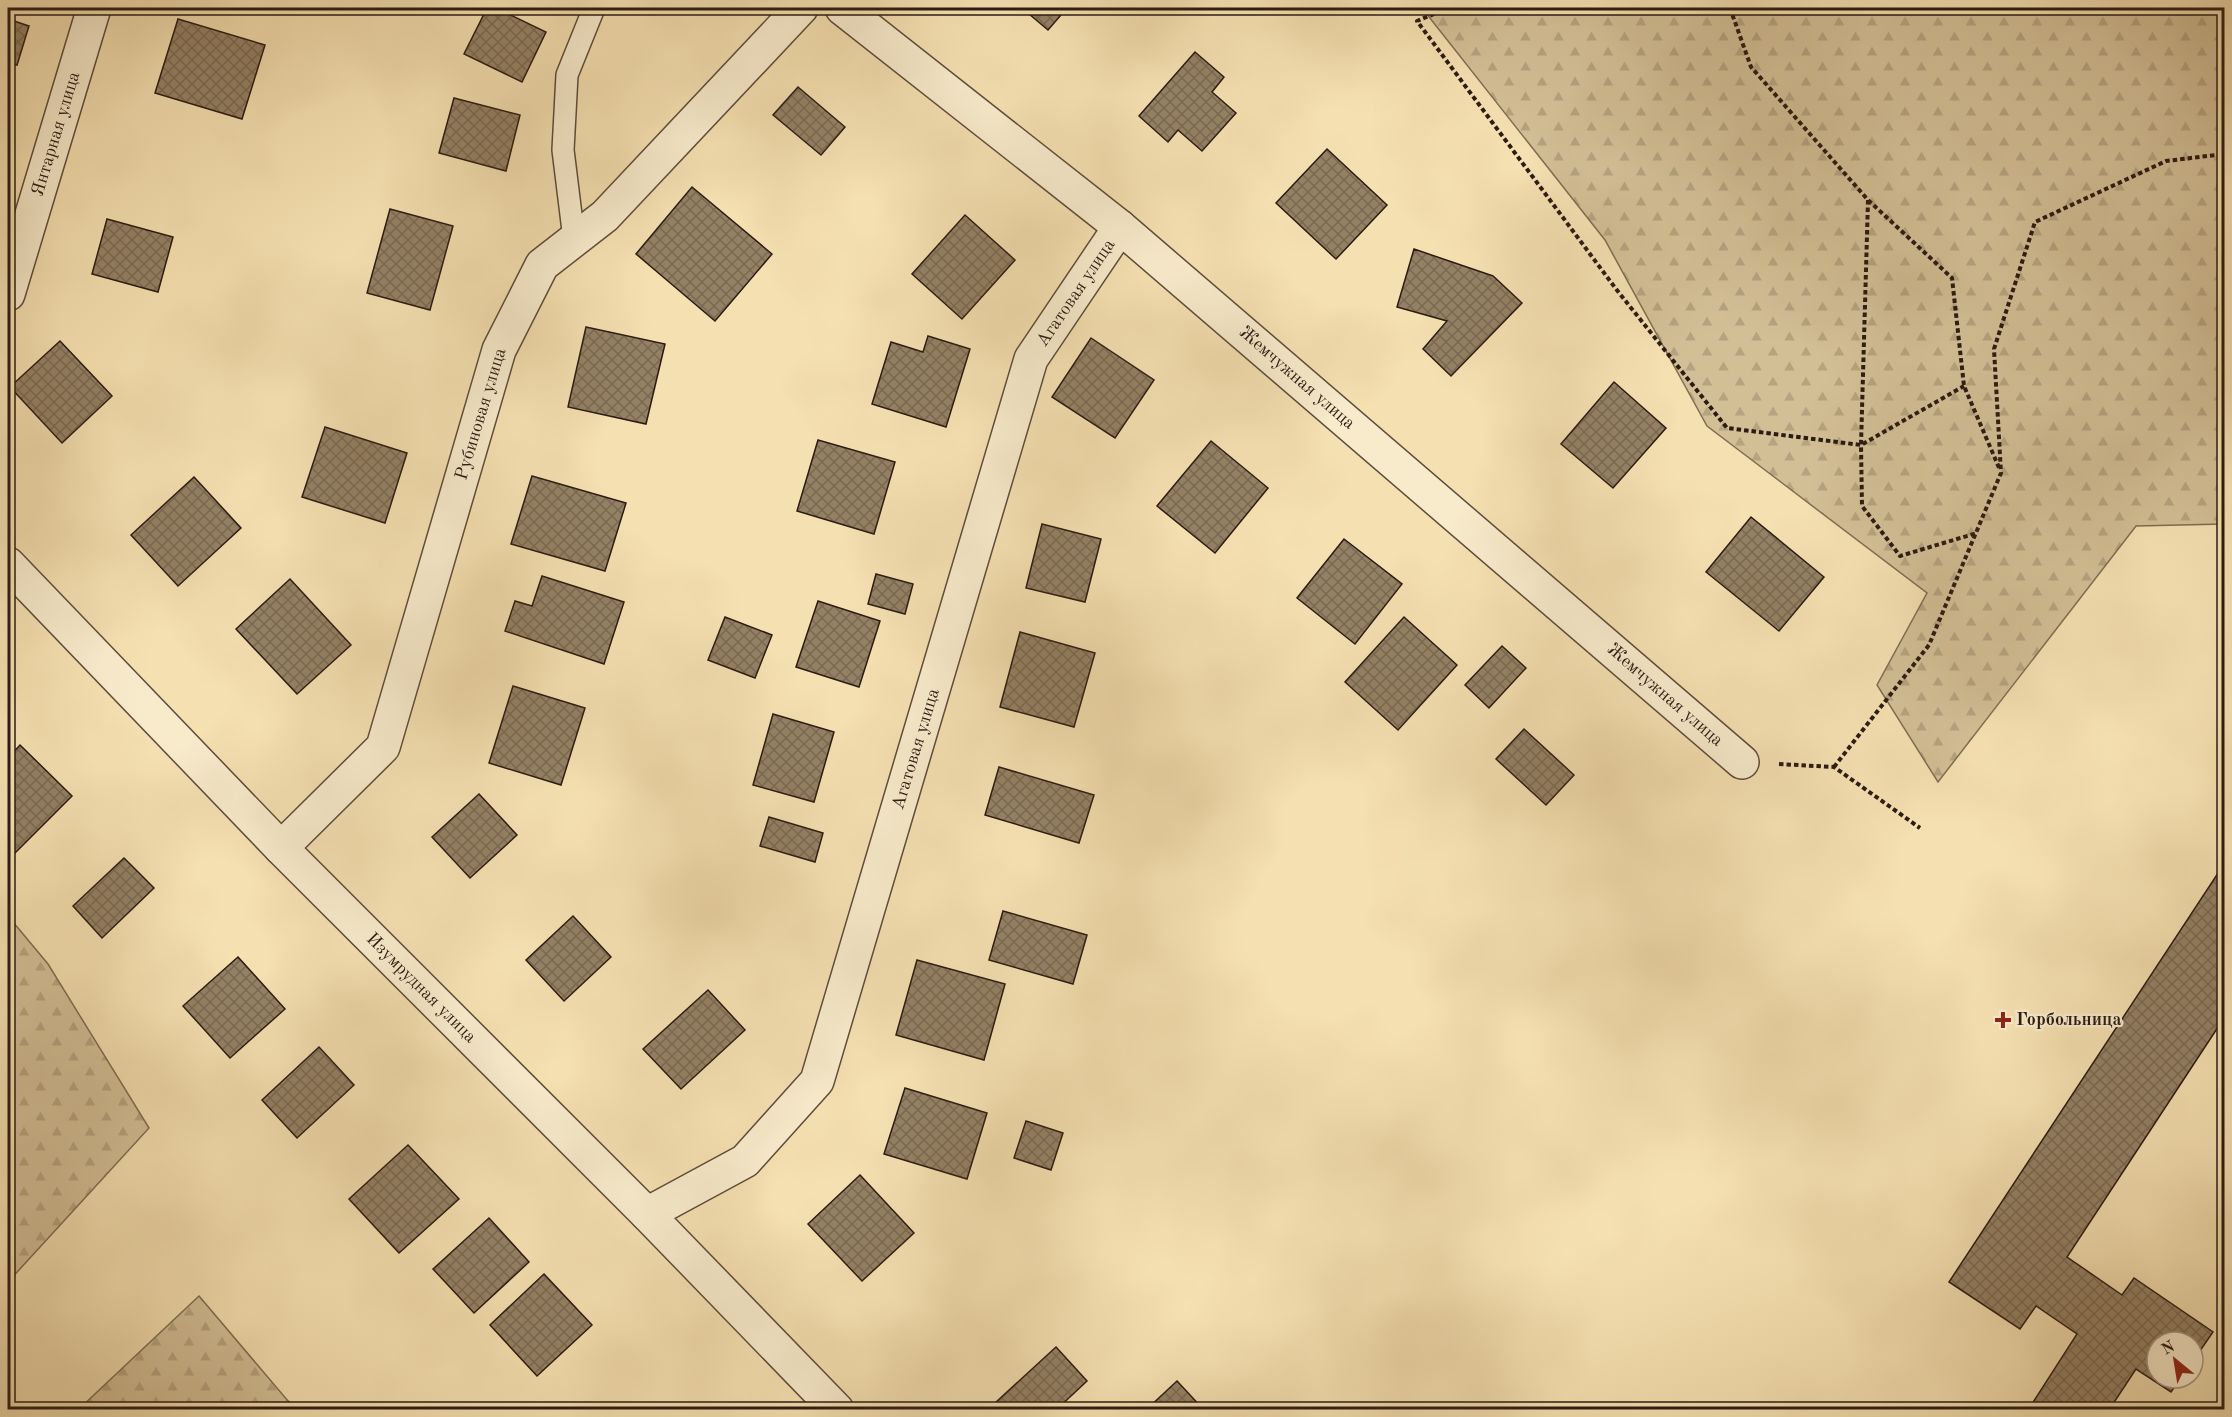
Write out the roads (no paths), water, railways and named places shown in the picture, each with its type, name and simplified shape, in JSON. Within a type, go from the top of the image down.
[{"type":"street","name":"Янтарная улица","points":[[8,294],[94,8]]},
{"type":"street","name":"Рубиновая улица","points":[[281,848],[382,747],[499,350],[542,265],[604,216],[801,8]]},
{"type":"street","name":"Жемчужная улица","points":[[842,8],[1120,227],[1742,762]]},
{"type":"street","name":"Агатовая улица","points":[[646,1214],[745,1161],[817,1081],[1031,359],[1120,227]]},
{"type":"street","name":"Изумрудная улица","points":[[8,564],[281,848],[646,1214],[837,1410]]},
{"type":"lane","points":[[574,240],[562,150],[567,75],[594,8]]},
{"type":"place","name":"Горбольница","points":[[2003,1020]]}]
